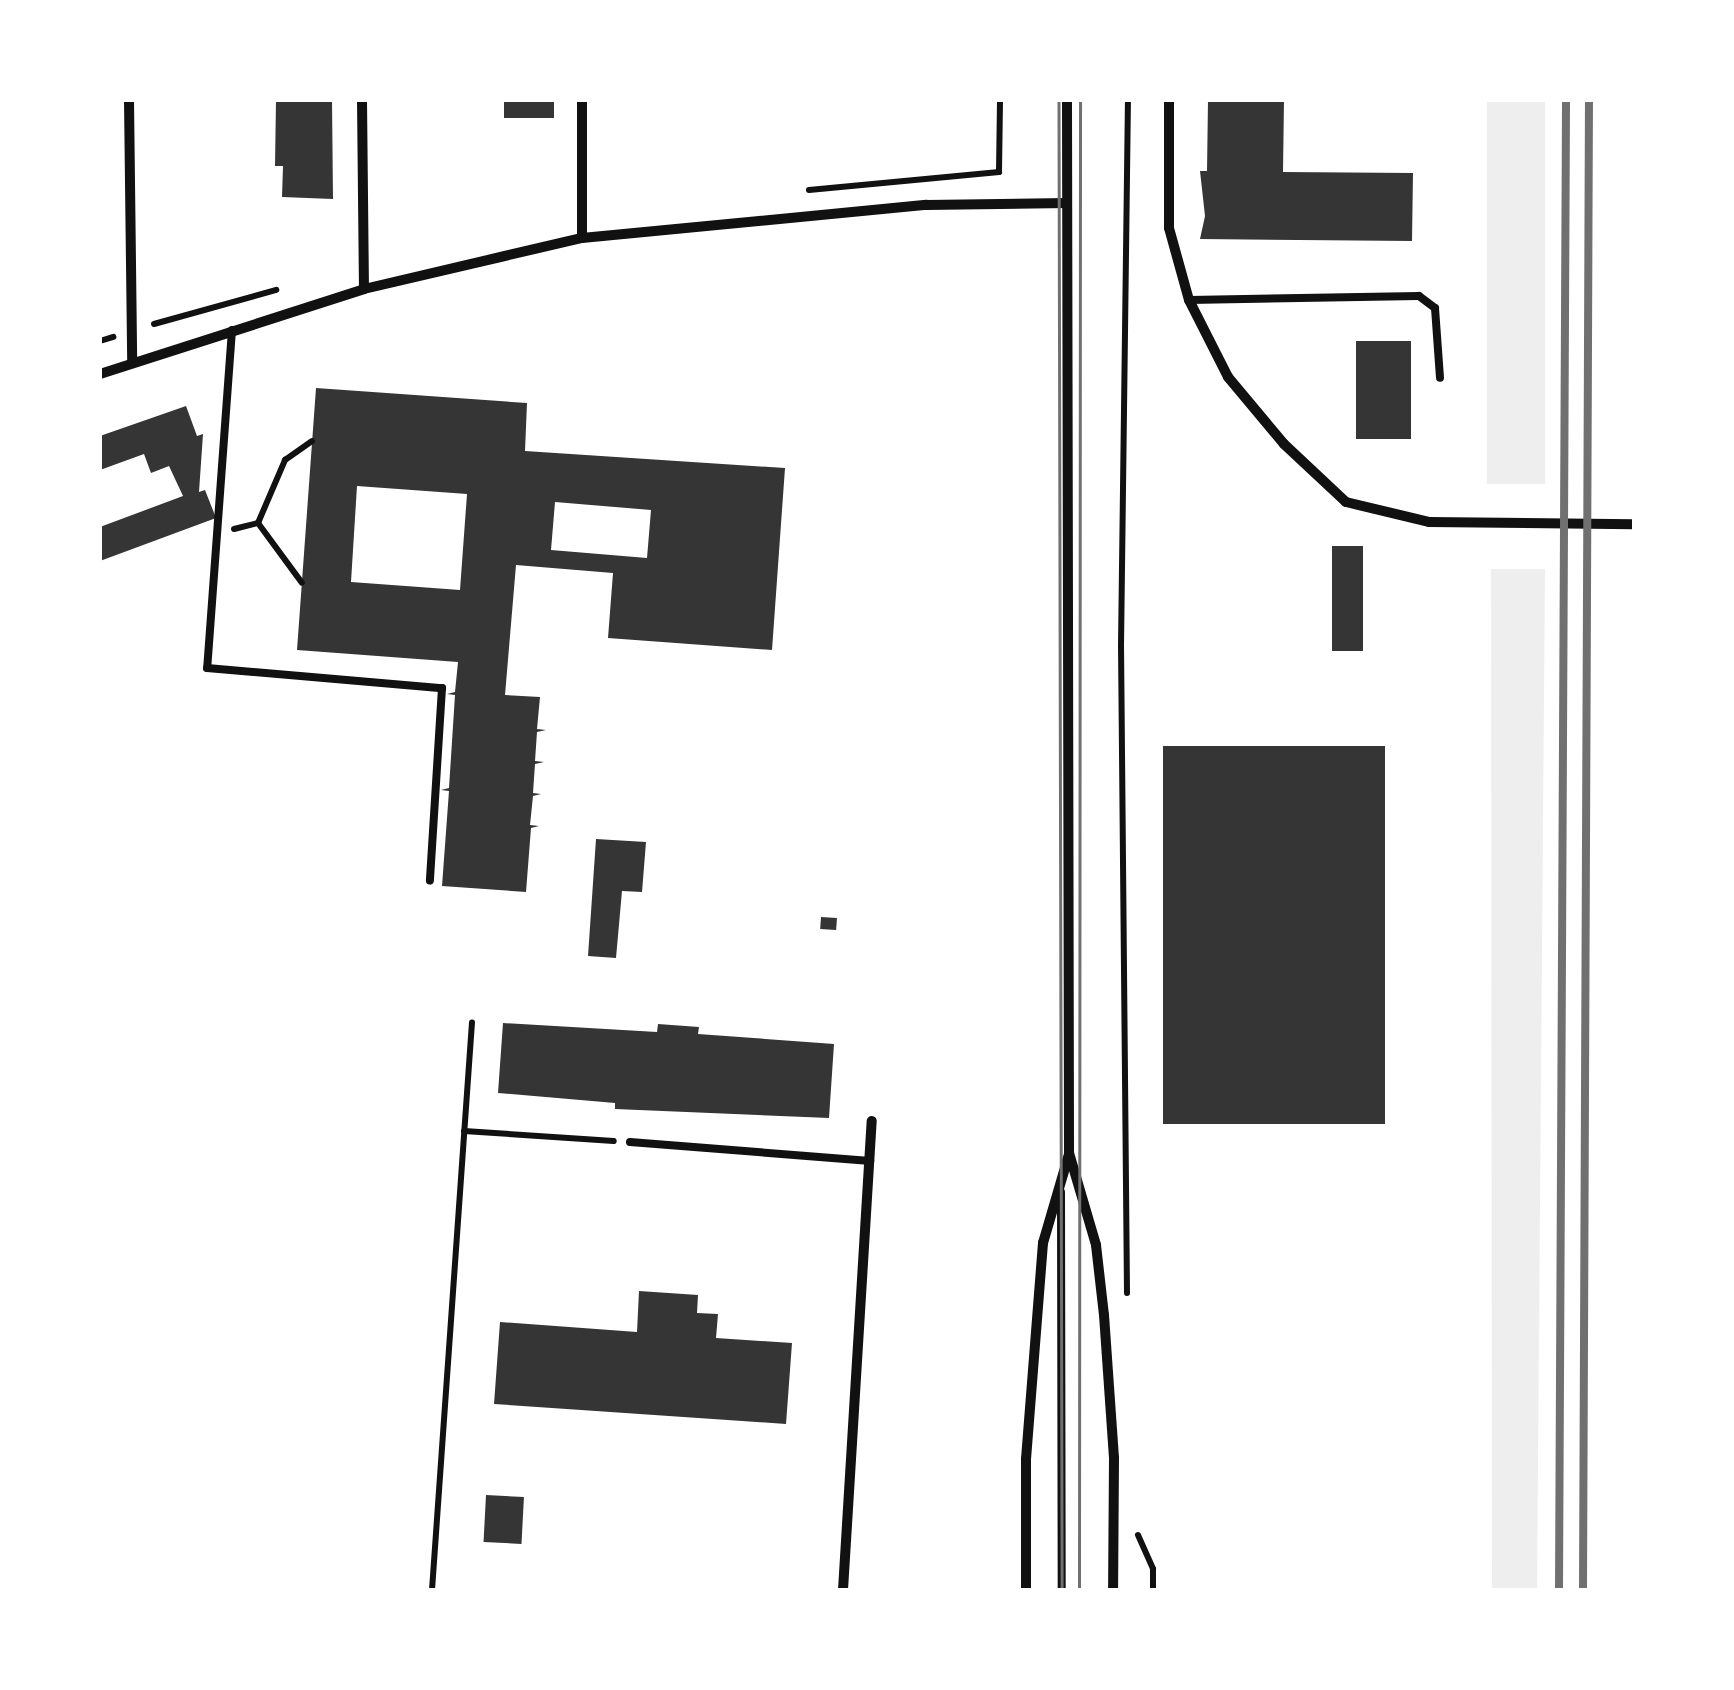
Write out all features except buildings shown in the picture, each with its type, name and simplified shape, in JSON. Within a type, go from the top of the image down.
[{"type":"street","points":[[130,100],[132,362]]},
{"type":"street","points":[[362,100],[364,289]]},
{"type":"street","points":[[582,100],[582,238]]},
{"type":"street","points":[[1068,100],[1070,1153],[1096,1245],[1104,1315],[1114,1458],[1113,1590]]},
{"type":"street","points":[[1169,100],[1169,228],[1189,300],[1228,377],[1284,444],[1346,502],[1428,522],[1634,524]]},
{"type":"street","points":[[100,374],[364,289],[582,238],[926,205],[1067,204]]},
{"type":"street","points":[[843,1590],[872,1121]]},
{"type":"street","points":[[1026,1590],[1026,1459],[1042,1243],[1070,1153]]},
{"type":"lane","points":[[1189,300],[1419,296],[1435,308],[1440,378]]},
{"type":"lane","points":[[232,330],[207,668],[442,688],[430,881]]},
{"type":"lane","points":[[630,1142],[870,1161]]},
{"type":"lane","points":[[1060,1182],[1062,1590]]},
{"type":"path","points":[[1128,100],[1122,646],[1128,1298]]},
{"type":"path","points":[[258,523],[284,460],[312,441]]},
{"type":"path","points":[[217,534],[258,523]]},
{"type":"path","points":[[258,523],[302,583]]},
{"type":"path","points":[[432,1590],[472,1022]]},
{"type":"path","points":[[464,1130],[630,1142]]},
{"type":"path","points":[[1135,1529],[1153,1568],[1153,1590]]},
{"type":"shaded area","points":[[1487,100],[1545,100],[1545,484],[1487,484]]},
{"type":"shaded area","points":[[1491,569],[1545,569],[1537,1590],[1492,1590]]},
{"type":"tram line","points":[[1059,100],[1062,1590]]},
{"type":"tram line","points":[[1079,1590],[1080,100]]},
{"type":"railway","points":[[1559,1590],[1566,100]]},
{"type":"railway","points":[[1583,1590],[1589,100]]}]
